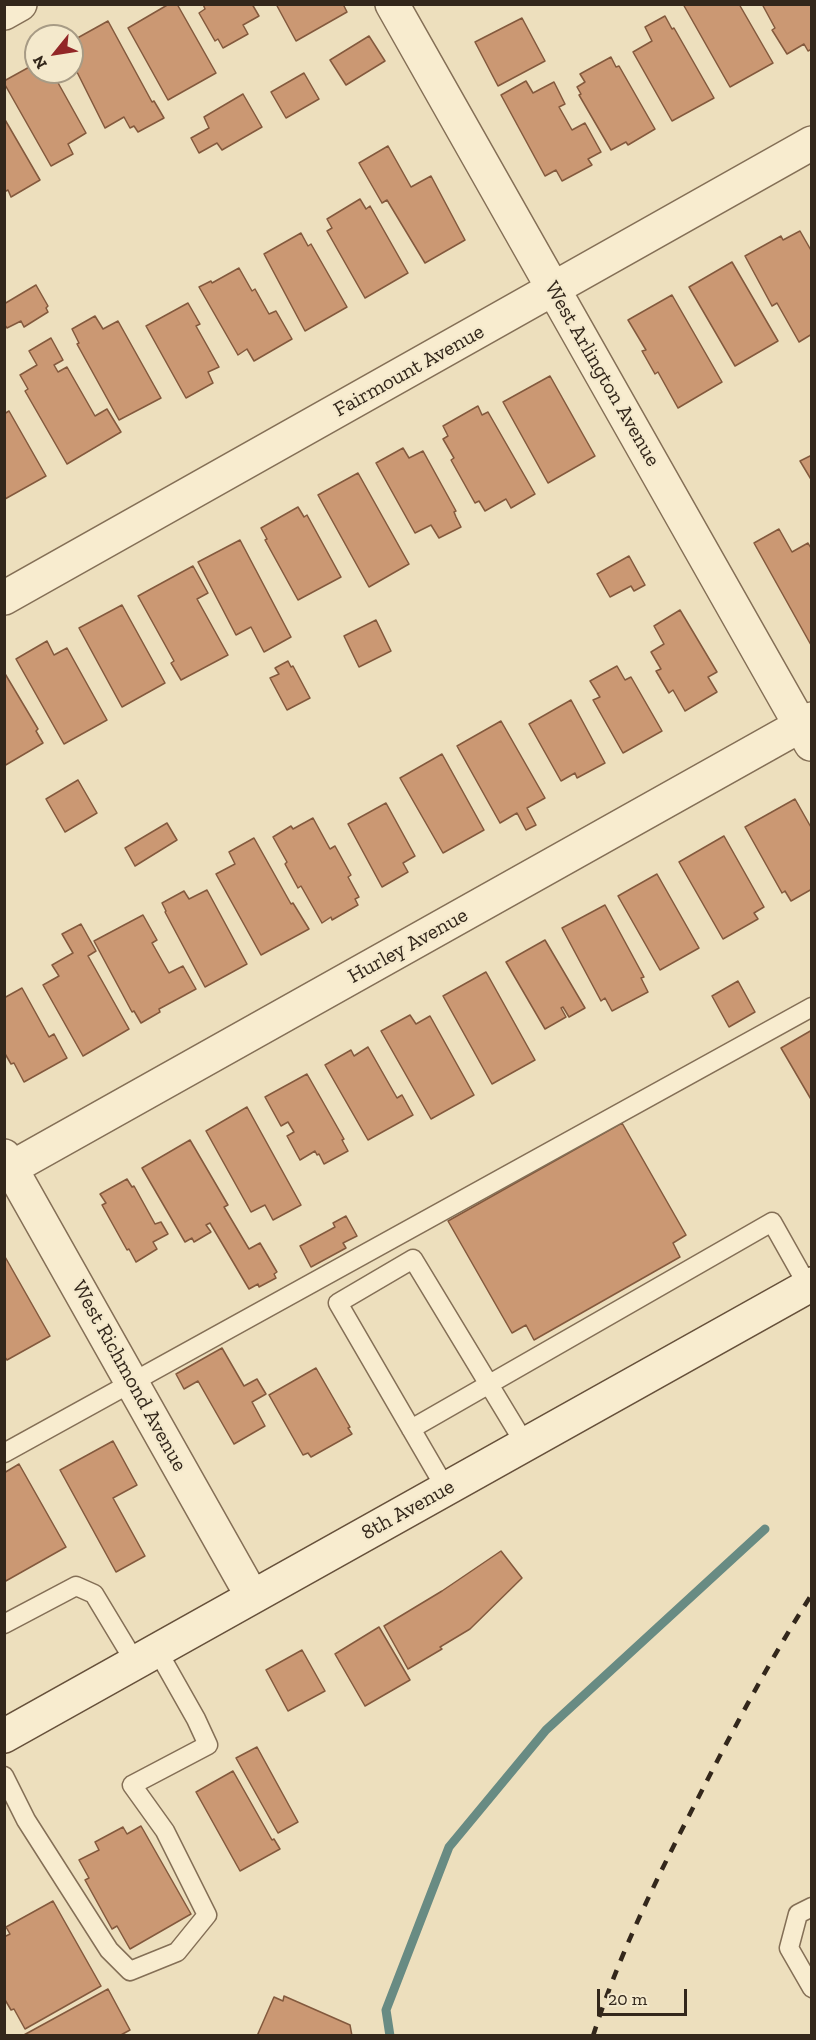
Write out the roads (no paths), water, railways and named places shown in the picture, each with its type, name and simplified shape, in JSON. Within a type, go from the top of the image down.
[{"type":"street","points":[[4,14],[20,4]]},
{"type":"street","name":"West Arlington Avenue","points":[[392,4],[808,730]]},
{"type":"street","name":"Fairmount Avenue","points":[[4,598],[812,143]]},
{"type":"street","name":"Hurley Avenue","points":[[7,1165],[808,730]]},
{"type":"street","name":"West Richmond Avenue","points":[[7,1165],[133,1383],[252,1596]]},
{"type":"street","name":"8th Avenue","points":[[4,1736],[810,1285]]},
{"type":"lane","points":[[4,1453],[812,1007]]},
{"type":"lane","points":[[411,1429],[772,1222],[810,1285]]},
{"type":"lane","points":[[446,1489],[338,1303],[413,1259],[525,1444]]},
{"type":"lane","points":[[4,1624],[76,1586],[94,1594],[196,1719],[208,1745],[132,1785],[165,1831],[207,1916],[177,1952],[130,1971],[109,1950],[26,1820],[4,1776]]},
{"type":"lane","points":[[812,1907],[798,1914],[789,1948],[812,1988]]},
{"type":"waterway","points":[[390,2036],[386,2010],[449,1847],[546,1730],[765,1529]]},
{"type":"railway","points":[[593,2036],[627,1946],[667,1859],[751,1697],[812,1594]]}]
